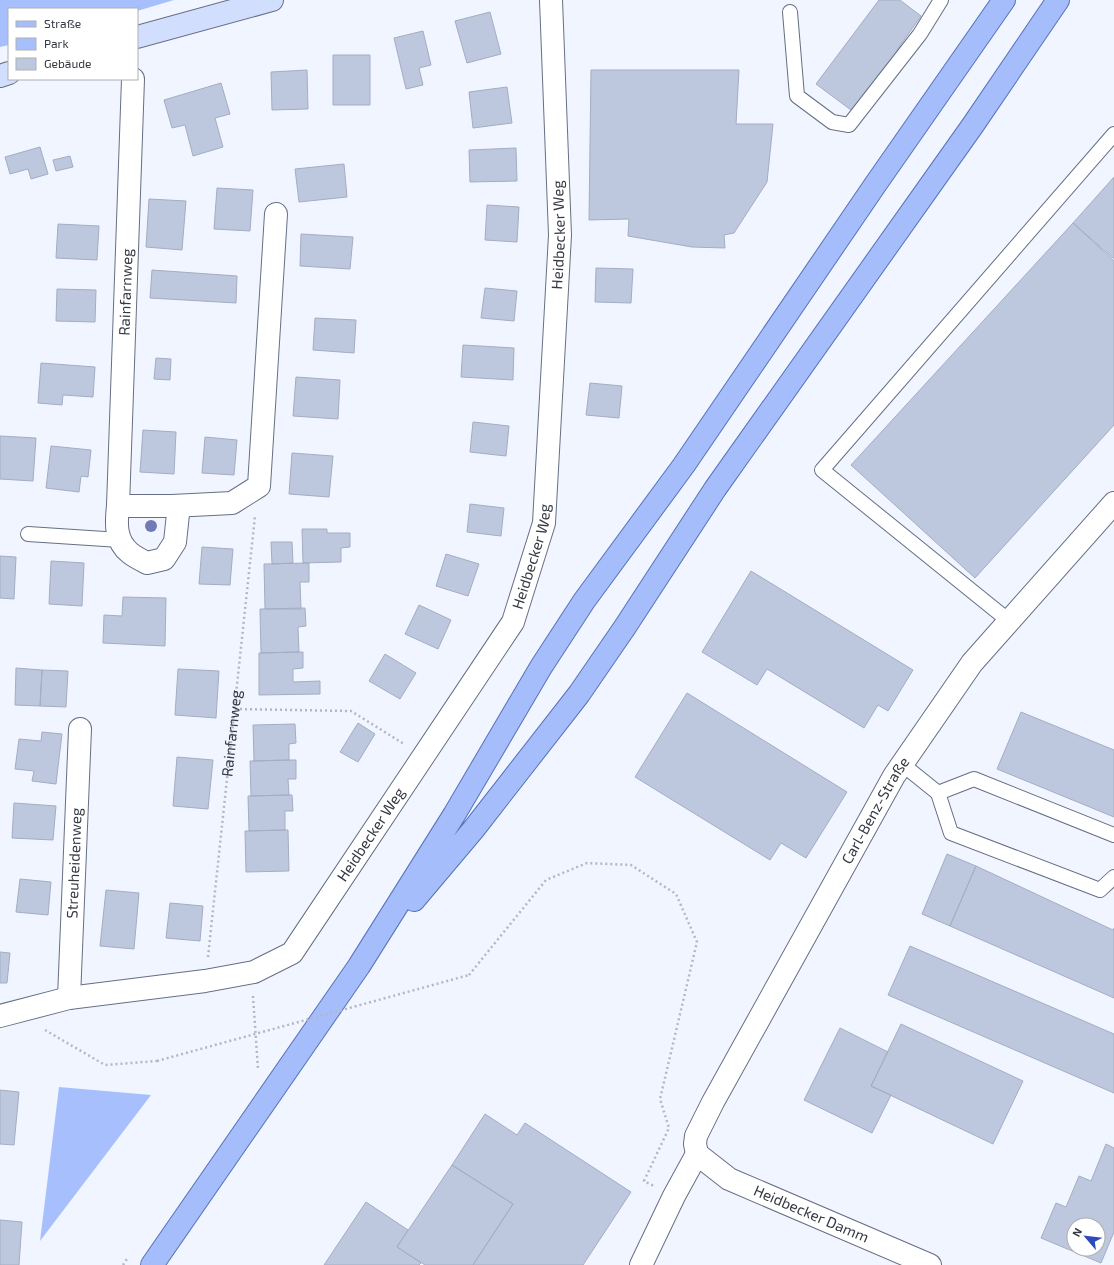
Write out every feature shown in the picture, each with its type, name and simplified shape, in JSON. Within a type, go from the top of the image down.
[{"type":"main road","points":[[138,37],[272,0]]},
{"type":"main road","points":[[152,1265],[359,966],[454,815],[541,667],[584,601],[684,464],[1004,0]]},
{"type":"main road","points":[[359,966],[473,830],[579,694],[625,627],[715,489],[973,125],[1058,0]]},
{"type":"street","name":"Heidbecker Weg","points":[[206,981],[254,972],[292,953],[513,622],[544,523],[560,235],[551,0]]},
{"type":"street","name":"Rainfarnweg","points":[[120,540],[116,523],[118,506],[133,80]]},
{"type":"street","points":[[118,506],[172,506],[232,503],[259,486],[276,214]]},
{"type":"street","name":"Carl-Benz-Straße","points":[[697,1154],[694,1144],[696,1136],[713,1102],[894,776],[972,662],[1114,503]]},
{"type":"street","points":[[120,540],[130,553],[147,563],[164,559],[175,542],[178,514],[172,506]]},
{"type":"street","name":"Streuheidenweg","points":[[69,998],[80,729]]},
{"type":"street","points":[[8,1014],[69,998],[206,981]]},
{"type":"street","points":[[641,1265],[674,1196],[697,1154]]},
{"type":"street","name":"Heidbecker Damm","points":[[697,1154],[729,1179],[930,1265]]},
{"type":"lane","points":[[790,12],[797,96],[832,122],[850,125],[920,34],[941,0]]},
{"type":"lane","points":[[1009,621],[822,470],[1114,134]]},
{"type":"lane","points":[[28,534],[120,540]]},
{"type":"lane","points":[[902,764],[938,792],[951,833],[1100,890],[1114,877]]},
{"type":"lane","points":[[938,792],[974,779],[1114,835]]},
{"type":"path","name":"Rainfarnweg","points":[[206,981],[259,486]]},
{"type":"path","points":[[234,709],[352,711],[423,756]]},
{"type":"path","points":[[8,1014],[105,1064],[157,1061],[469,975],[546,880],[587,863],[631,865],[676,894],[697,942],[660,1099],[669,1128],[644,1181],[674,1196]]},
{"type":"path","points":[[254,972],[252,1002],[258,1072]]},
{"type":"path","points":[[123,1265],[132,1252]]},
{"type":"green space","points":[[0,0],[174,0],[138,11],[138,8],[8,8],[8,45],[0,47]]},
{"type":"green space","points":[[59,1087],[151,1095],[40,1241]]},
{"type":"building","points":[[879,0],[900,0],[921,16],[897,50],[900,52],[855,113],[816,84]]},
{"type":"building","points":[[490,12],[501,54],[467,63],[455,21]]},
{"type":"building","points":[[423,31],[431,65],[419,68],[423,85],[406,89],[394,38]]},
{"type":"building","points":[[333,55],[370,55],[370,105],[333,105]]},
{"type":"building","points":[[307,70],[308,109],[272,110],[271,72]]},
{"type":"building","points":[[591,70],[739,70],[736,124],[773,124],[767,182],[734,233],[724,235],[725,248],[692,247],[628,236],[629,219],[589,220]]},
{"type":"building","points":[[221,83],[230,114],[215,118],[223,147],[193,156],[185,125],[172,128],[164,100]]},
{"type":"building","points":[[507,87],[512,123],[473,128],[469,92]]},
{"type":"building","points":[[40,147],[48,174],[31,179],[28,169],[10,174],[5,157]]},
{"type":"building","points":[[516,148],[517,181],[470,182],[469,150]]},
{"type":"building","points":[[70,156],[73,167],[56,171],[53,160]]},
{"type":"building","points":[[344,164],[347,197],[299,202],[295,169]]},
{"type":"building","points":[[1114,177],[1114,259],[1073,223]]},
{"type":"building","points":[[217,188],[253,190],[250,231],[214,229]]},
{"type":"building","points":[[149,199],[186,201],[182,250],[146,247]]},
{"type":"building","points":[[487,205],[519,207],[517,242],[485,240]]},
{"type":"building","points":[[1073,223],[1114,261],[1114,425],[975,578],[851,465]]},
{"type":"building","points":[[58,224],[99,226],[97,260],[56,258]]},
{"type":"building","points":[[301,234],[353,237],[350,269],[300,266]]},
{"type":"building","points":[[596,268],[633,269],[631,303],[595,302]]},
{"type":"building","points":[[152,270],[237,276],[236,303],[150,298]]},
{"type":"building","points":[[485,288],[517,291],[514,321],[481,318]]},
{"type":"building","points":[[57,289],[96,290],[95,322],[56,321]]},
{"type":"building","points":[[315,318],[356,320],[354,353],[313,350]]},
{"type":"building","points":[[463,345],[514,348],[513,380],[461,377]]},
{"type":"building","points":[[156,358],[171,359],[170,380],[154,379]]},
{"type":"building","points":[[41,363],[95,367],[93,397],[63,395],[62,405],[38,403]]},
{"type":"building","points":[[296,377],[340,380],[338,419],[293,416]]},
{"type":"building","points":[[590,383],[622,386],[619,418],[586,415]]},
{"type":"building","points":[[473,422],[509,426],[506,456],[470,452]]},
{"type":"building","points":[[143,430],[176,432],[174,474],[140,472]]},
{"type":"building","points":[[0,436],[36,438],[33,481],[0,479]]},
{"type":"building","points":[[205,437],[237,440],[234,475],[202,473]]},
{"type":"building","points":[[51,446],[91,450],[88,477],[81,476],[79,492],[46,488]]},
{"type":"building","points":[[292,453],[333,456],[329,497],[289,494]]},
{"type":"building","points":[[470,504],[504,508],[501,536],[467,532]]},
{"type":"building","points":[[302,529],[327,529],[327,533],[350,533],[350,547],[341,548],[341,562],[303,563]]},
{"type":"building","points":[[271,542],[292,542],[293,563],[272,564]]},
{"type":"building","points":[[202,547],[233,549],[230,585],[199,584]]},
{"type":"building","points":[[446,554],[479,564],[468,596],[436,586]]},
{"type":"building","points":[[0,556],[16,557],[14,599],[0,598]]},
{"type":"building","points":[[51,561],[84,563],[82,606],[49,604]]},
{"type":"building","points":[[309,563],[309,582],[300,582],[301,609],[265,609],[264,564]]},
{"type":"building","points":[[751,571],[913,670],[888,711],[878,705],[864,728],[767,669],[757,685],[702,652]]},
{"type":"building","points":[[123,597],[166,598],[165,646],[103,643],[104,615],[122,616]]},
{"type":"building","points":[[419,605],[451,620],[438,649],[405,634]]},
{"type":"building","points":[[305,608],[306,626],[298,627],[299,652],[261,653],[260,609]]},
{"type":"building","points":[[303,652],[303,668],[293,669],[293,682],[320,681],[320,694],[259,695],[259,653]]},
{"type":"building","points":[[385,654],[416,673],[400,699],[369,681]]},
{"type":"building","points":[[16,668],[42,670],[40,706],[15,705]]},
{"type":"building","points":[[178,669],[219,671],[216,718],[175,715]]},
{"type":"building","points":[[42,670],[68,671],[66,707],[40,706]]},
{"type":"building","points":[[687,693],[847,792],[806,858],[781,843],[770,860],[635,777]]},
{"type":"building","points":[[1021,712],[1114,750],[1114,817],[997,769]]},
{"type":"building","points":[[358,723],[375,734],[358,762],[340,752]]},
{"type":"building","points":[[295,724],[296,743],[289,744],[289,760],[254,761],[253,725]]},
{"type":"building","points":[[42,732],[62,734],[56,784],[32,781],[34,771],[15,769],[19,739],[41,741]]},
{"type":"building","points":[[177,757],[213,760],[208,809],[173,806]]},
{"type":"building","points":[[296,760],[296,779],[288,779],[289,795],[251,796],[250,761]]},
{"type":"building","points":[[292,795],[293,811],[285,811],[285,830],[249,831],[248,796]]},
{"type":"building","points":[[14,803],[56,806],[53,840],[12,838]]},
{"type":"building","points":[[288,830],[289,871],[246,872],[245,831]]},
{"type":"building","points":[[947,854],[976,866],[950,926],[922,914]]},
{"type":"building","points":[[976,866],[1113,930],[1114,928],[1114,998],[950,926]]},
{"type":"building","points":[[20,879],[51,882],[48,915],[16,912]]},
{"type":"building","points":[[106,890],[139,893],[134,949],[100,946]]},
{"type":"building","points":[[170,903],[203,906],[200,941],[166,938]]},
{"type":"building","points":[[910,946],[1114,1034],[1114,1093],[888,995]]},
{"type":"building","points":[[0,952],[10,953],[7,983],[0,983]]},
{"type":"building","points":[[901,1024],[1023,1081],[993,1144],[871,1086]]},
{"type":"building","points":[[840,1028],[888,1052],[871,1086],[891,1095],[872,1133],[804,1100]]},
{"type":"building","points":[[0,1090],[19,1092],[14,1145],[0,1144]]},
{"type":"building","points":[[485,1114],[517,1135],[525,1123],[631,1192],[583,1265],[473,1265],[513,1204],[452,1165]]},
{"type":"building","points":[[1106,1144],[1114,1148],[1114,1232],[1106,1251],[1106,1217],[1066,1217],[1066,1248],[1041,1238],[1056,1203],[1066,1207],[1079,1176],[1091,1181]]},
{"type":"building","points":[[452,1165],[513,1204],[473,1265],[425,1265],[397,1247]]},
{"type":"building","points":[[366,1202],[408,1230],[397,1247],[421,1263],[419,1265],[324,1265]]},
{"type":"building","points":[[0,1220],[22,1222],[19,1265],[0,1265]]},
{"type":"building","points":[[1087,1257],[1104,1257],[1101,1263]]}]
